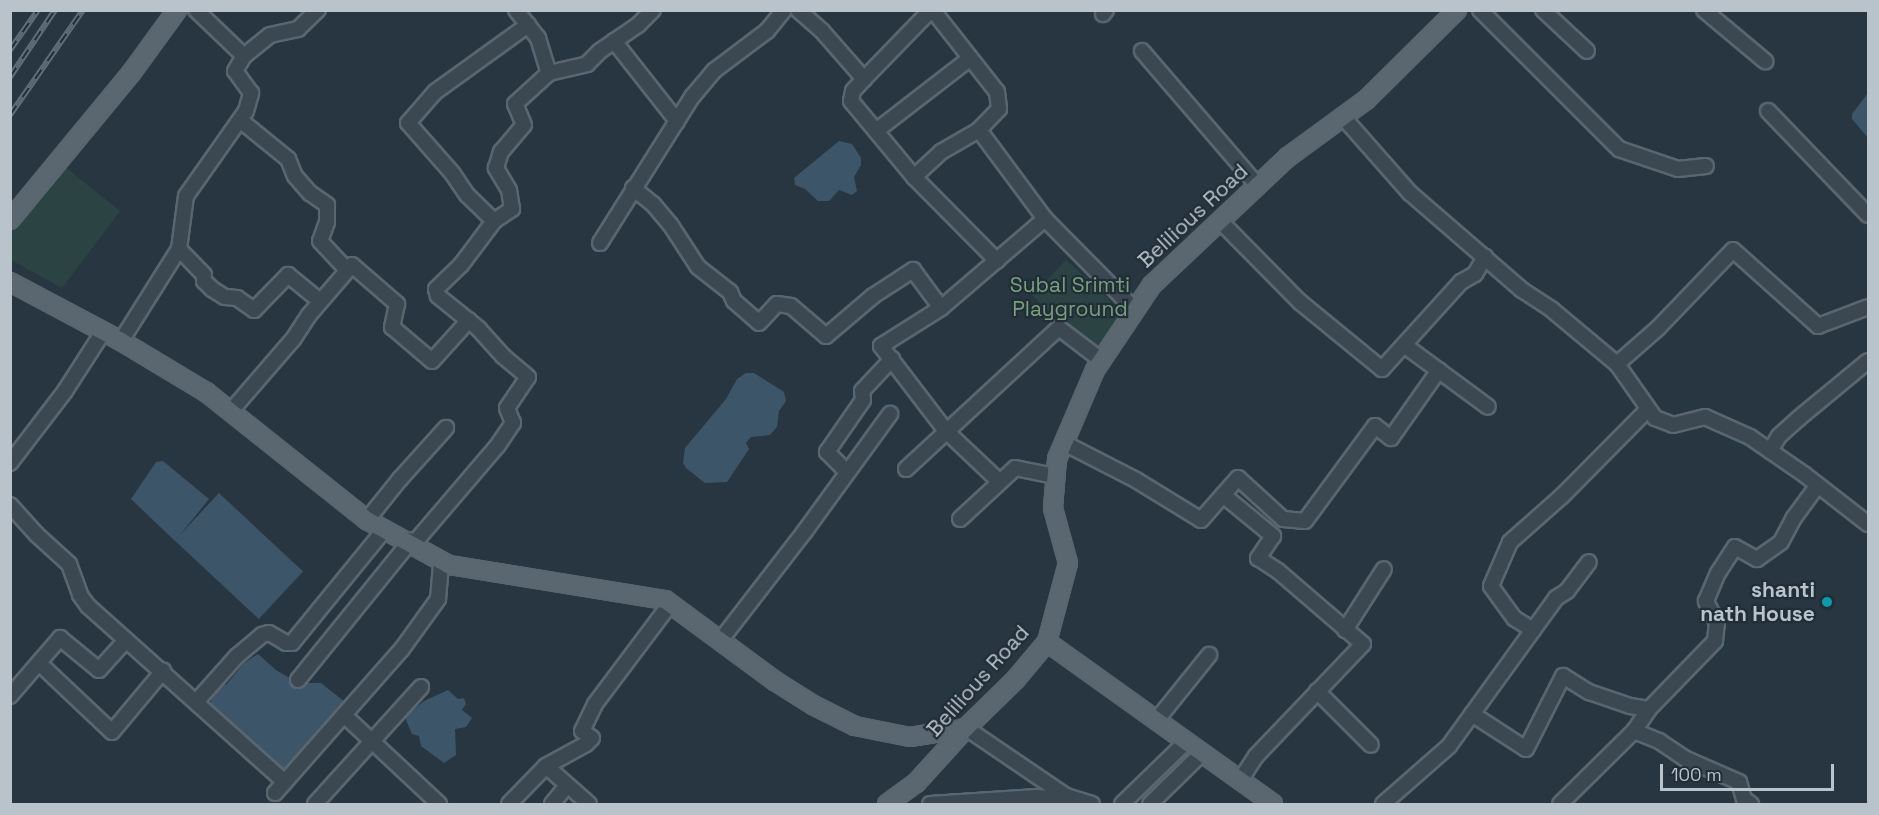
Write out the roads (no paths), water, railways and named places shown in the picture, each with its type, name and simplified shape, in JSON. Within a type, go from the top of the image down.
[{"type":"main road","points":[[10,220],[132,72],[177,10]]},
{"type":"main road","name":"Belilious Road","points":[[887,804],[916,783],[966,728],[1016,679],[1047,642],[1068,563],[1053,508],[1057,459],[1101,360],[1152,285],[1288,157],[1366,100],[1457,10]]},
{"type":"main road","points":[[10,282],[121,341],[206,392],[367,520],[449,565],[665,600],[813,705],[855,726],[910,737],[966,728]]},
{"type":"main road","points":[[1047,642],[1273,804]]},
{"type":"street","points":[[196,10],[244,56]]},
{"type":"street","points":[[121,341],[179,249],[186,196],[246,111],[251,93],[234,71],[244,56],[270,35],[298,30],[318,10]]},
{"type":"street","points":[[516,10],[538,38],[549,73]]},
{"type":"street","points":[[298,680],[407,542],[416,541],[498,445],[513,423],[507,408],[528,377],[503,356],[469,320],[438,296],[436,289],[461,265],[494,221],[512,209],[509,190],[496,168],[501,152],[524,125],[515,104],[549,73],[587,64],[614,41],[638,26],[653,10]]},
{"type":"street","points":[[600,243],[621,214],[633,188],[692,97],[715,70],[767,31],[784,10]]},
{"type":"street","points":[[798,10],[822,31],[864,79]]},
{"type":"street","points":[[1480,10],[1619,149],[1678,169],[1706,166]]},
{"type":"street","points":[[1544,10],[1587,51]]},
{"type":"street","points":[[1704,10],[1765,61]]},
{"type":"street","points":[[914,177],[941,152],[978,130],[999,109],[997,92],[969,59],[936,13],[931,12],[853,91],[851,101],[914,177],[997,261]]},
{"type":"street","points":[[494,221],[467,195],[453,174],[408,123],[435,92],[528,25]]},
{"type":"street","points":[[614,41],[677,122]]},
{"type":"street","points":[[1142,51],[1257,186]]},
{"type":"street","points":[[876,131],[969,59]]},
{"type":"street","points":[[1768,111],[1869,215]]},
{"type":"street","points":[[1343,117],[1410,193],[1522,290],[1551,309],[1617,364],[1655,418],[1673,424],[1706,417],[1749,437],[1869,524]]},
{"type":"street","points":[[240,120],[288,159],[295,176],[310,193],[327,205],[327,222],[320,241],[347,270]]},
{"type":"street","points":[[978,130],[1045,219],[1135,310]]},
{"type":"street","points":[[633,188],[653,204],[670,224],[698,267],[730,292],[740,308],[759,323],[777,304],[791,306],[826,336],[873,296],[913,270],[941,309]]},
{"type":"street","points":[[1000,482],[946,431],[881,346],[941,309],[1045,219]]},
{"type":"street","points":[[1220,221],[1300,302],[1382,369],[1461,282],[1475,274],[1485,257]]},
{"type":"street","points":[[179,249],[204,274],[204,281],[212,289],[225,297],[237,298],[254,310],[288,276],[320,301]]},
{"type":"street","points":[[1617,364],[1658,328],[1733,250],[1818,326],[1869,307]]},
{"type":"street","points":[[231,411],[294,338],[320,301],[352,265],[397,304],[392,327],[432,362],[469,320]]},
{"type":"street","points":[[906,469],[1059,328],[1101,360]]},
{"type":"street","points":[[10,463],[65,391],[103,332]]},
{"type":"street","points":[[1404,345],[1488,407]]},
{"type":"street","points":[[846,471],[827,452],[863,400],[862,391],[892,359]]},
{"type":"street","points":[[1770,451],[1779,436],[1869,361]]},
{"type":"street","points":[[1064,443],[1136,480],[1201,520],[1238,478],[1283,519],[1305,521],[1375,426],[1391,438],[1439,370]]},
{"type":"street","points":[[1533,630],[1514,618],[1491,586],[1510,542],[1562,496],[1648,409]]},
{"type":"street","points":[[720,640],[805,531],[846,471],[890,414]]},
{"type":"street","points":[[367,520],[400,478],[446,428]]},
{"type":"street","points":[[960,519],[1015,468],[1055,476]]},
{"type":"street","points":[[1564,801],[1634,731],[1649,709],[1715,640],[1717,623],[1706,601],[1718,573],[1735,547],[1757,559],[1781,542],[1793,519],[1818,485]]},
{"type":"street","points":[[1224,495],[1273,537],[1258,558],[1278,571],[1363,644],[1256,756],[1240,781]]},
{"type":"street","points":[[10,505],[36,534],[69,564],[80,596],[285,782]]},
{"type":"street","points":[[196,702],[237,656],[261,634],[269,633],[286,643],[292,643],[385,530]]},
{"type":"street","points":[[275,793],[402,649],[438,598],[441,561]]},
{"type":"street","points":[[1383,804],[1449,746],[1556,598],[1567,591],[1589,562]]},
{"type":"street","points":[[1345,630],[1384,569]]},
{"type":"street","points":[[509,804],[546,766],[586,744],[592,738],[582,731],[595,704],[670,604]]},
{"type":"street","points":[[10,696],[60,638],[99,670],[126,640]]},
{"type":"street","points":[[1156,721],[1209,655]]},
{"type":"street","points":[[39,663],[112,732],[163,671]]},
{"type":"street","points":[[1472,714],[1526,749],[1563,676],[1589,692],[1630,706],[1649,709]]},
{"type":"street","points":[[315,804],[421,687]]},
{"type":"street","points":[[1317,691],[1371,745]]},
{"type":"street","points":[[345,716],[439,804]]},
{"type":"street","points":[[966,728],[1066,796],[1092,804]]},
{"type":"street","points":[[1634,731],[1659,741],[1686,759],[1739,782],[1744,800],[1751,804]]},
{"type":"street","points":[[1122,804],[1186,742]]},
{"type":"street","points":[[1150,804],[1202,753]]},
{"type":"street","points":[[546,766],[566,787],[589,804]]},
{"type":"street","points":[[552,804],[566,787]]},
{"type":"street","points":[[930,804],[1037,797],[1061,799],[1066,796]]},
{"type":"street","points":[[1564,801],[1580,804]]},
{"type":"water","points":[[1868,93],[1868,138],[1852,119],[1852,114]]},
{"type":"water","points":[[839,141],[852,144],[861,158],[861,165],[854,177],[857,191],[852,195],[839,190],[829,201],[818,201],[805,189],[795,185],[794,178]]},
{"type":"water","points":[[746,373],[754,373],[784,392],[786,401],[779,411],[777,427],[770,435],[751,437],[746,443],[749,449],[727,482],[705,483],[683,463],[685,448],[726,399],[737,379]]},
{"type":"water","points":[[163,461],[209,499],[175,541],[131,499],[156,462]]},
{"type":"water","points":[[219,493],[303,571],[259,619],[175,541]]},
{"type":"water","points":[[258,654],[276,670],[298,683],[321,683],[350,706],[287,775],[209,709],[213,693],[222,683],[226,685],[244,663]]},
{"type":"water","points":[[448,690],[458,699],[464,698],[466,704],[462,710],[472,718],[466,727],[455,729],[456,755],[444,763],[421,746],[419,736],[412,734],[406,720],[407,715],[424,701]]},
{"type":"railway","points":[[10,50],[38,10]]},
{"type":"railway","points":[[10,77],[55,10]]},
{"type":"railway","points":[[10,115],[83,10]]},
{"type":"place","name":"shanti nath House","points":[[1827,602]]},
{"type":"park label","name":"Subal Srimti Playground","points":[[1070,297]]}]
